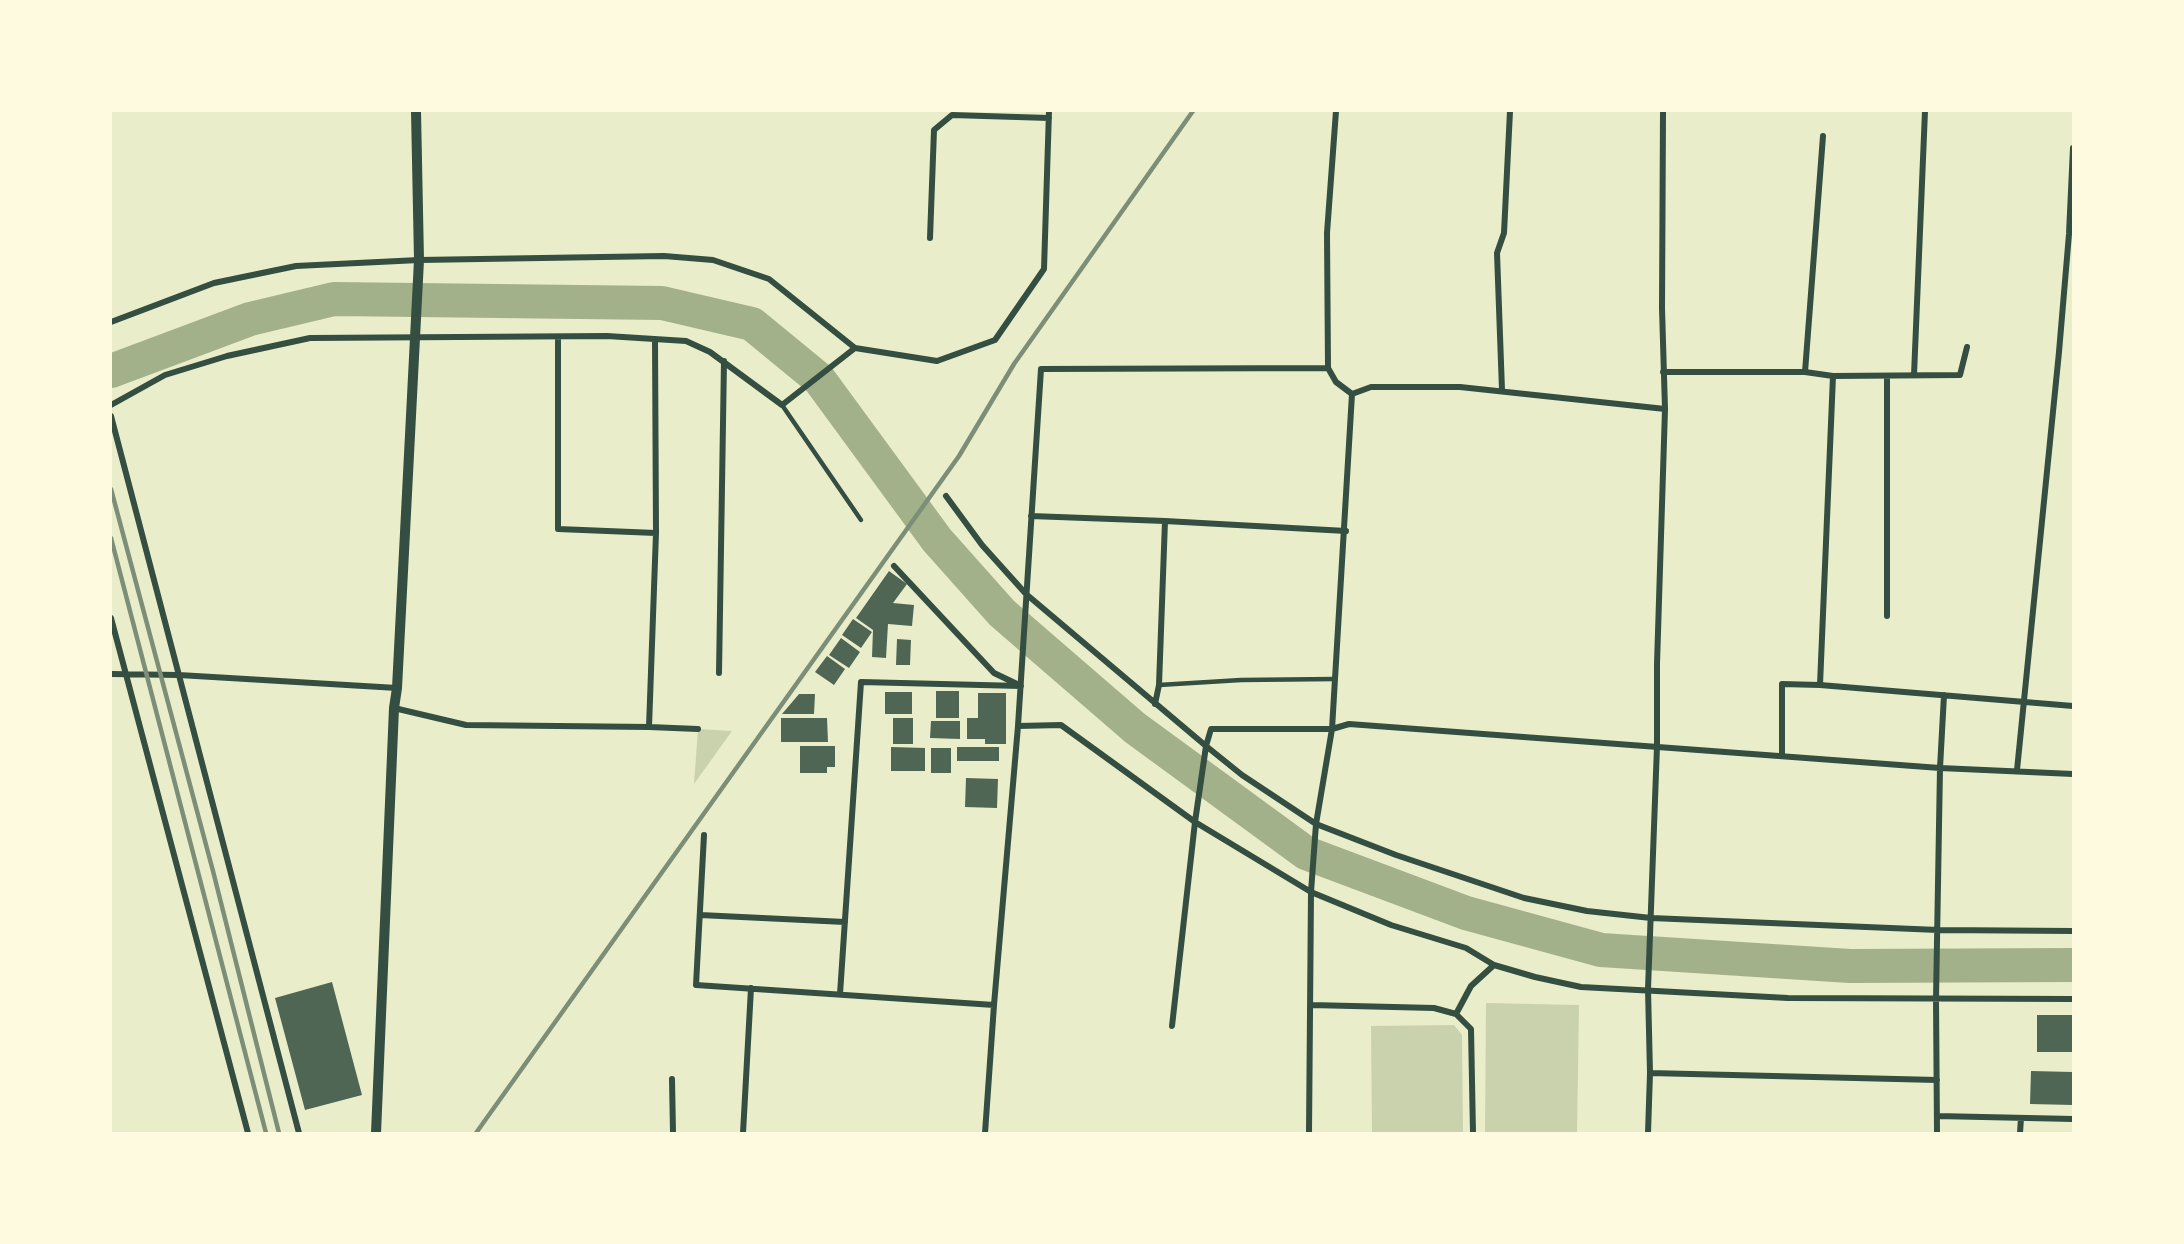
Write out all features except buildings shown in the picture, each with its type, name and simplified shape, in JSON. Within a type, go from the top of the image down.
[{"type":"street","points":[[376,1133],[394,708],[397,688],[413,339],[419,260],[416,111]]},
{"type":"street","points":[[1336,111],[1327,233],[1328,368],[1336,382],[1352,394]]},
{"type":"street","points":[[1502,390],[1497,253],[1504,233],[1510,111]]},
{"type":"street","points":[[1648,1133],[1650,1074],[1648,989],[1657,746],[1657,664],[1665,409],[1663,111]]},
{"type":"street","points":[[1914,375],[1925,111]]},
{"type":"street","points":[[111,322],[214,283],[296,266],[419,260],[664,256],[713,260],[769,279],[855,348],[937,361],[995,340],[1044,269],[1049,114],[952,115],[934,130],[930,238]]},
{"type":"street","points":[[1805,372],[1823,136]]},
{"type":"street","points":[[2017,770],[2069,234],[2073,148]]},
{"type":"street","points":[[111,405],[165,375],[237,354],[310,338],[607,336],[686,341],[724,361],[782,405],[855,348]]},
{"type":"street","points":[[558,337],[558,529],[656,533]]},
{"type":"street","points":[[649,727],[656,533],[655,339]]},
{"type":"street","points":[[1664,372],[1805,372],[1833,376],[1960,375],[1967,346]]},
{"type":"street","points":[[719,673],[724,361]]},
{"type":"street","points":[[985,1133],[1021,686],[1041,369],[1328,368]]},
{"type":"street","points":[[1820,685],[1833,376]]},
{"type":"street","points":[[1887,376],[1887,616]]},
{"type":"street","points":[[1352,394],[1371,387],[1460,387],[1665,409]]},
{"type":"street","points":[[1309,1133],[1311,892],[1316,824],[1332,729],[1346,531],[1352,394]]},
{"type":"street","points":[[111,416],[299,1133]]},
{"type":"street","points":[[946,496],[982,545],[1026,594],[1242,775],[1316,824],[1396,855],[1524,898],[1587,911],[1651,918],[1938,930],[2073,931]]},
{"type":"street","points":[[1031,516],[1346,531]]},
{"type":"street","points":[[1155,704],[1159,685],[1165,521]]},
{"type":"street","points":[[894,566],[994,673],[1021,686]]},
{"type":"street","points":[[111,618],[248,1133]]},
{"type":"street","points":[[111,674],[179,675],[397,688]]},
{"type":"street","points":[[840,994],[861,682],[1021,686]]},
{"type":"street","points":[[1782,755],[1782,684],[1820,685],[2073,706]]},
{"type":"street","points":[[1937,1133],[1935,999],[1940,768],[1944,695]]},
{"type":"street","points":[[394,708],[466,725],[698,729]]},
{"type":"street","points":[[1172,1026],[1195,822],[1206,746],[1211,729],[1332,729],[1349,724],[1940,768],[2073,774]]},
{"type":"street","points":[[1018,726],[1061,725],[1195,822],[1311,892],[1391,925],[1466,948],[1494,964],[1535,977],[1581,987],[1788,998],[2073,999]]},
{"type":"street","points":[[704,835],[696,985],[994,1005]]},
{"type":"street","points":[[700,915],[845,922]]},
{"type":"street","points":[[1456,1014],[1471,986],[1494,964]]},
{"type":"street","points":[[743,1133],[751,988]]},
{"type":"street","points":[[1311,1005],[1434,1008],[1456,1014],[1471,1029],[1473,1133]]},
{"type":"street","points":[[1650,1074],[1937,1080]]},
{"type":"street","points":[[672,1078],[673,1133]]},
{"type":"street","points":[[1937,1116],[2073,1119]]},
{"type":"street","points":[[2020,1133],[2021,1118]]},
{"type":"lane","points":[[782,405],[861,520]]},
{"type":"lane","points":[[1159,685],[1241,680],[1335,680]]},
{"type":"green space","points":[[698,729],[732,731],[694,784]]},
{"type":"green space","points":[[1486,1003],[1579,1005],[1577,1133],[1485,1133]]},
{"type":"green space","points":[[1454,1025],[1462,1035],[1463,1133],[1372,1133],[1371,1026]]},
{"type":"waterway","points":[[111,371],[250,319],[334,299],[662,303],[752,324],[819,379],[937,540],[1002,613],[1135,728],[1306,853],[1466,913],[1601,950],[1850,966],[2073,965]]},
{"type":"railway","points":[[476,1133],[959,456],[1014,364],[1193,111]]},
{"type":"railway","points":[[111,489],[213,871],[279,1133]]},
{"type":"railway","points":[[111,538],[266,1133]]}]
